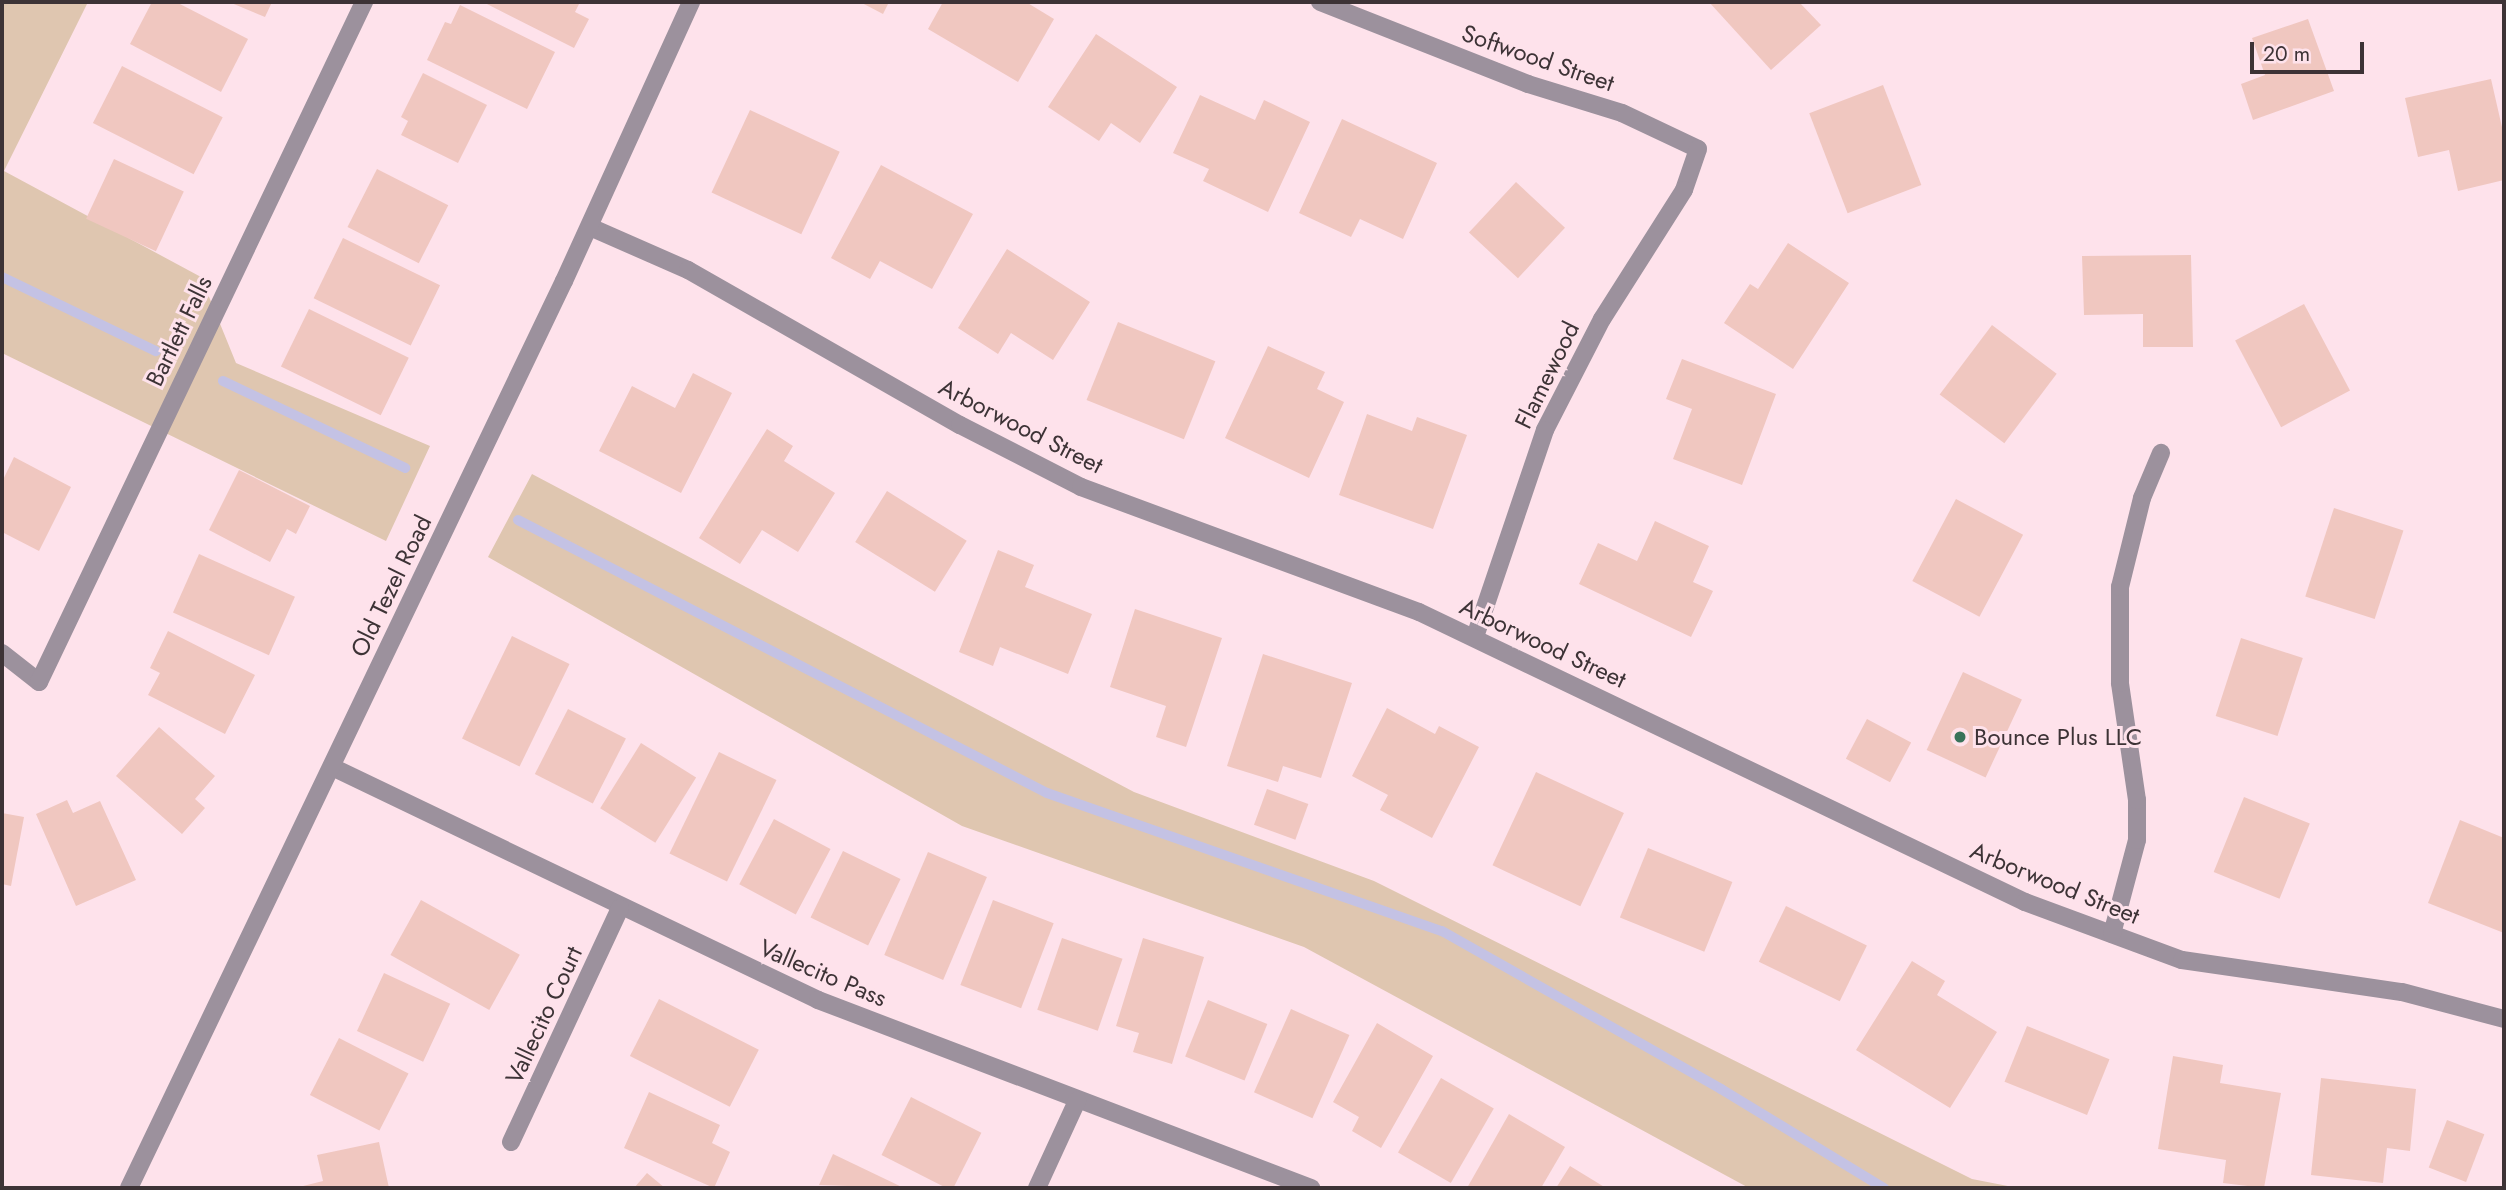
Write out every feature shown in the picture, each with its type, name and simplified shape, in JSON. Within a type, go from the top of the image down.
[{"type":"street","name":"Bartlett Falls","points":[[2,653],[39,682],[364,2]]},
{"type":"street","name":"Old Tezel Road","points":[[129,1188],[590,227],[691,2]]},
{"type":"street","name":"Softwood Street","points":[[1320,2],[1528,84],[1622,113],[1698,149]]},
{"type":"street","name":"Flamewood","points":[[1475,637],[1545,430],[1602,319],[1684,190],[1698,149]]},
{"type":"street","name":"Arborwood Street","points":[[590,227],[688,270],[960,425],[1081,487],[1419,612],[2025,902],[2182,960],[2402,992],[2504,1019]]},
{"type":"street","points":[[2112,934],[2137,840],[2137,800],[2120,683],[2120,587],[2142,498],[2161,453]]},
{"type":"street","name":"Vallecito Pass","points":[[332,767],[620,908],[818,1000],[1077,1101],[1168,1130],[1311,1188]]},
{"type":"street","name":"Vallecito Court","points":[[511,1142],[620,908]]},
{"type":"street","points":[[1037,1188],[1077,1101]]},
{"type":"shaded area","points":[[2,2],[88,2],[4,171],[201,277],[236,363],[430,446],[386,541],[2,353]]},
{"type":"shaded area","points":[[532,474],[1134,792],[1374,881],[1972,1179],[2018,1188],[1749,1188],[1304,947],[962,826],[488,557]]},
{"type":"building","points":[[152,2],[176,2],[248,39],[221,92],[130,44]]},
{"type":"building","points":[[229,2],[272,2],[265,17]]},
{"type":"building","points":[[483,2],[580,2],[575,12],[589,19],[574,48]]},
{"type":"building","points":[[860,2],[889,2],[883,14]]},
{"type":"building","points":[[943,2],[1026,2],[1054,19],[1018,82],[928,29]]},
{"type":"building","points":[[1709,2],[1799,2],[1821,25],[1771,70]]},
{"type":"building","points":[[460,5],[555,52],[527,109],[427,60],[445,22],[451,24]]},
{"type":"building","points":[[2308,19],[2334,91],[2253,120],[2241,84],[2265,75],[2252,38]]},
{"type":"building","points":[[1096,34],[1177,87],[1140,143],[1111,123],[1099,141],[1048,107]]},
{"type":"building","points":[[122,66],[223,117],[194,174],[93,123]]},
{"type":"building","points":[[423,73],[487,105],[458,163],[401,135],[408,121],[401,117]]},
{"type":"building","points":[[2491,79],[2504,136],[2504,180],[2458,191],[2449,150],[2418,157],[2405,98]]},
{"type":"building","points":[[1883,85],[1921,185],[1848,213],[1809,113]]},
{"type":"building","points":[[1200,95],[1255,120],[1264,100],[1310,122],[1268,212],[1203,181],[1209,169],[1173,153]]},
{"type":"building","points":[[750,110],[840,152],[801,234],[712,192]]},
{"type":"building","points":[[1342,119],[1437,163],[1403,239],[1360,219],[1351,237],[1299,213]]},
{"type":"building","points":[[114,159],[184,192],[156,251],[86,219]]},
{"type":"building","points":[[881,165],[973,214],[932,289],[880,261],[870,279],[831,258]]},
{"type":"building","points":[[377,169],[448,205],[419,263],[347,227]]},
{"type":"building","points":[[1516,182],[1565,228],[1518,278],[1469,232]]},
{"type":"building","points":[[343,238],[440,285],[411,346],[314,298]]},
{"type":"building","points":[[1788,243],[1849,283],[1793,369],[1724,323],[1750,284],[1758,289]]},
{"type":"building","points":[[1007,249],[1090,302],[1053,360],[1011,333],[998,354],[958,328]]},
{"type":"building","points":[[2191,255],[2193,347],[2143,347],[2143,314],[2084,315],[2082,256]]},
{"type":"building","points":[[2304,304],[2350,391],[2281,427],[2235,341]]},
{"type":"building","points":[[309,309],[409,358],[381,415],[281,367]]},
{"type":"building","points":[[1118,322],[1215,361],[1184,439],[1087,400]]},
{"type":"building","points":[[1992,325],[2057,374],[2004,443],[1940,394]]},
{"type":"building","points":[[1268,346],[1325,372],[1317,389],[1344,402],[1309,478],[1225,438]]},
{"type":"building","points":[[1682,359],[1776,394],[1742,485],[1673,459],[1692,409],[1666,399]]},
{"type":"building","points":[[693,373],[732,393],[681,493],[599,451],[632,386],[675,408]]},
{"type":"building","points":[[1367,414],[1412,431],[1417,417],[1467,435],[1433,529],[1339,495]]},
{"type":"building","points":[[767,429],[793,446],[784,461],[835,493],[798,552],[762,530],[740,564],[699,538]]},
{"type":"building","points":[[14,457],[71,487],[39,551],[2,532],[2,482]]},
{"type":"building","points":[[239,470],[310,506],[296,534],[287,529],[270,562],[209,530]]},
{"type":"building","points":[[887,491],[967,541],[935,592],[855,542]]},
{"type":"building","points":[[1956,499],[2023,535],[1979,617],[1912,581]]},
{"type":"building","points":[[2334,508],[2403,531],[2375,619],[2305,596]]},
{"type":"building","points":[[1655,521],[1709,546],[1693,582],[1713,591],[1691,637],[1579,584],[1598,543],[1637,561]]},
{"type":"building","points":[[998,550],[1034,565],[1025,587],[1092,614],[1068,674],[1000,647],[993,666],[959,652]]},
{"type":"building","points":[[199,554],[295,597],[269,655],[173,612]]},
{"type":"building","points":[[1135,609],[1222,638],[1186,747],[1156,737],[1166,706],[1110,687]]},
{"type":"building","points":[[168,631],[255,675],[225,734],[148,695],[160,673],[150,668]]},
{"type":"building","points":[[512,636],[570,664],[520,767],[462,738]]},
{"type":"building","points":[[2241,638],[2303,658],[2277,736],[2216,716]]},
{"type":"building","points":[[1263,654],[1352,683],[1321,778],[1283,766],[1278,782],[1227,766]]},
{"type":"building","points":[[1963,672],[2022,699],[1986,777],[1927,750]]},
{"type":"building","points":[[1387,708],[1435,734],[1439,726],[1479,747],[1432,838],[1380,810],[1388,795],[1352,776]]},
{"type":"building","points":[[568,709],[626,739],[593,804],[535,774]]},
{"type":"building","points":[[1867,719],[1911,742],[1890,782],[1846,759]]},
{"type":"building","points":[[159,727],[215,776],[195,799],[205,808],[182,834],[116,776]]},
{"type":"building","points":[[641,743],[696,777],[655,843],[600,808]]},
{"type":"building","points":[[719,752],[777,780],[727,882],[669,854]]},
{"type":"building","points":[[1536,772],[1624,813],[1580,906],[1492,865]]},
{"type":"building","points":[[1267,789],[1308,804],[1295,840],[1254,825]]},
{"type":"building","points":[[2244,797],[2310,824],[2279,899],[2214,872]]},
{"type":"building","points":[[67,800],[73,813],[100,801],[136,880],[76,906],[36,814]]},
{"type":"building","points":[[2,813],[24,817],[11,886],[2,884]]},
{"type":"building","points":[[774,819],[831,849],[796,914],[739,884]]},
{"type":"building","points":[[2460,820],[2504,838],[2504,933],[2428,903]]},
{"type":"building","points":[[1648,848],[1732,882],[1704,952],[1620,918]]},
{"type":"building","points":[[843,851],[901,879],[868,946],[811,918]]},
{"type":"building","points":[[928,852],[987,877],[943,980],[884,955]]},
{"type":"building","points":[[421,900],[520,955],[489,1010],[390,955]]},
{"type":"building","points":[[993,900],[1054,923],[1021,1008],[960,985]]},
{"type":"building","points":[[1786,906],[1867,945],[1840,1001],[1759,962]]},
{"type":"building","points":[[1062,938],[1123,959],[1098,1031],[1037,1010]]},
{"type":"building","points":[[1143,938],[1204,957],[1172,1064],[1133,1052],[1139,1033],[1116,1026]]},
{"type":"building","points":[[1912,961],[1945,981],[1937,995],[1997,1032],[1950,1108],[1856,1050]]},
{"type":"building","points":[[384,973],[450,1004],[423,1062],[357,1031]]},
{"type":"building","points":[[659,999],[759,1050],[730,1107],[630,1056]]},
{"type":"building","points":[[1208,1000],[1267,1024],[1244,1081],[1185,1057]]},
{"type":"building","points":[[1291,1009],[1349,1035],[1312,1118],[1254,1092]]},
{"type":"building","points":[[1377,1023],[1433,1056],[1381,1148],[1352,1131],[1359,1117],[1333,1102]]},
{"type":"building","points":[[2027,1026],[2110,1059],[2087,1115],[2005,1082]]},
{"type":"building","points":[[339,1038],[408,1073],[379,1130],[310,1095]]},
{"type":"building","points":[[2173,1056],[2223,1065],[2220,1083],[2281,1093],[2264,1188],[2223,1183],[2226,1160],[2158,1149]]},
{"type":"building","points":[[1441,1078],[1494,1108],[1451,1183],[1398,1152]]},
{"type":"building","points":[[2321,1078],[2416,1089],[2410,1151],[2387,1148],[2383,1183],[2311,1175]]},
{"type":"building","points":[[649,1092],[720,1125],[712,1143],[730,1152],[714,1188],[624,1148]]},
{"type":"building","points":[[911,1097],[981,1133],[953,1188],[946,1188],[881,1155]]},
{"type":"building","points":[[1509,1114],[1565,1147],[1541,1188],[1467,1188]]},
{"type":"building","points":[[2447,1120],[2484,1134],[2466,1182],[2429,1168]]},
{"type":"building","points":[[379,1142],[389,1188],[295,1188],[323,1181],[317,1155]]},
{"type":"building","points":[[833,1154],[904,1188],[819,1185]]},
{"type":"building","points":[[1570,1166],[1606,1188],[1556,1188]]},
{"type":"building","points":[[647,1173],[665,1188],[634,1188]]},
{"type":"waterway","points":[[2,277],[156,351]]},
{"type":"waterway","points":[[223,381],[405,468]]},
{"type":"waterway","points":[[518,520],[1047,793],[1442,931],[1721,1089],[1884,1188]]},
{"type":"place","name":"Bounce Plus LLC","points":[[1960,737]]}]
